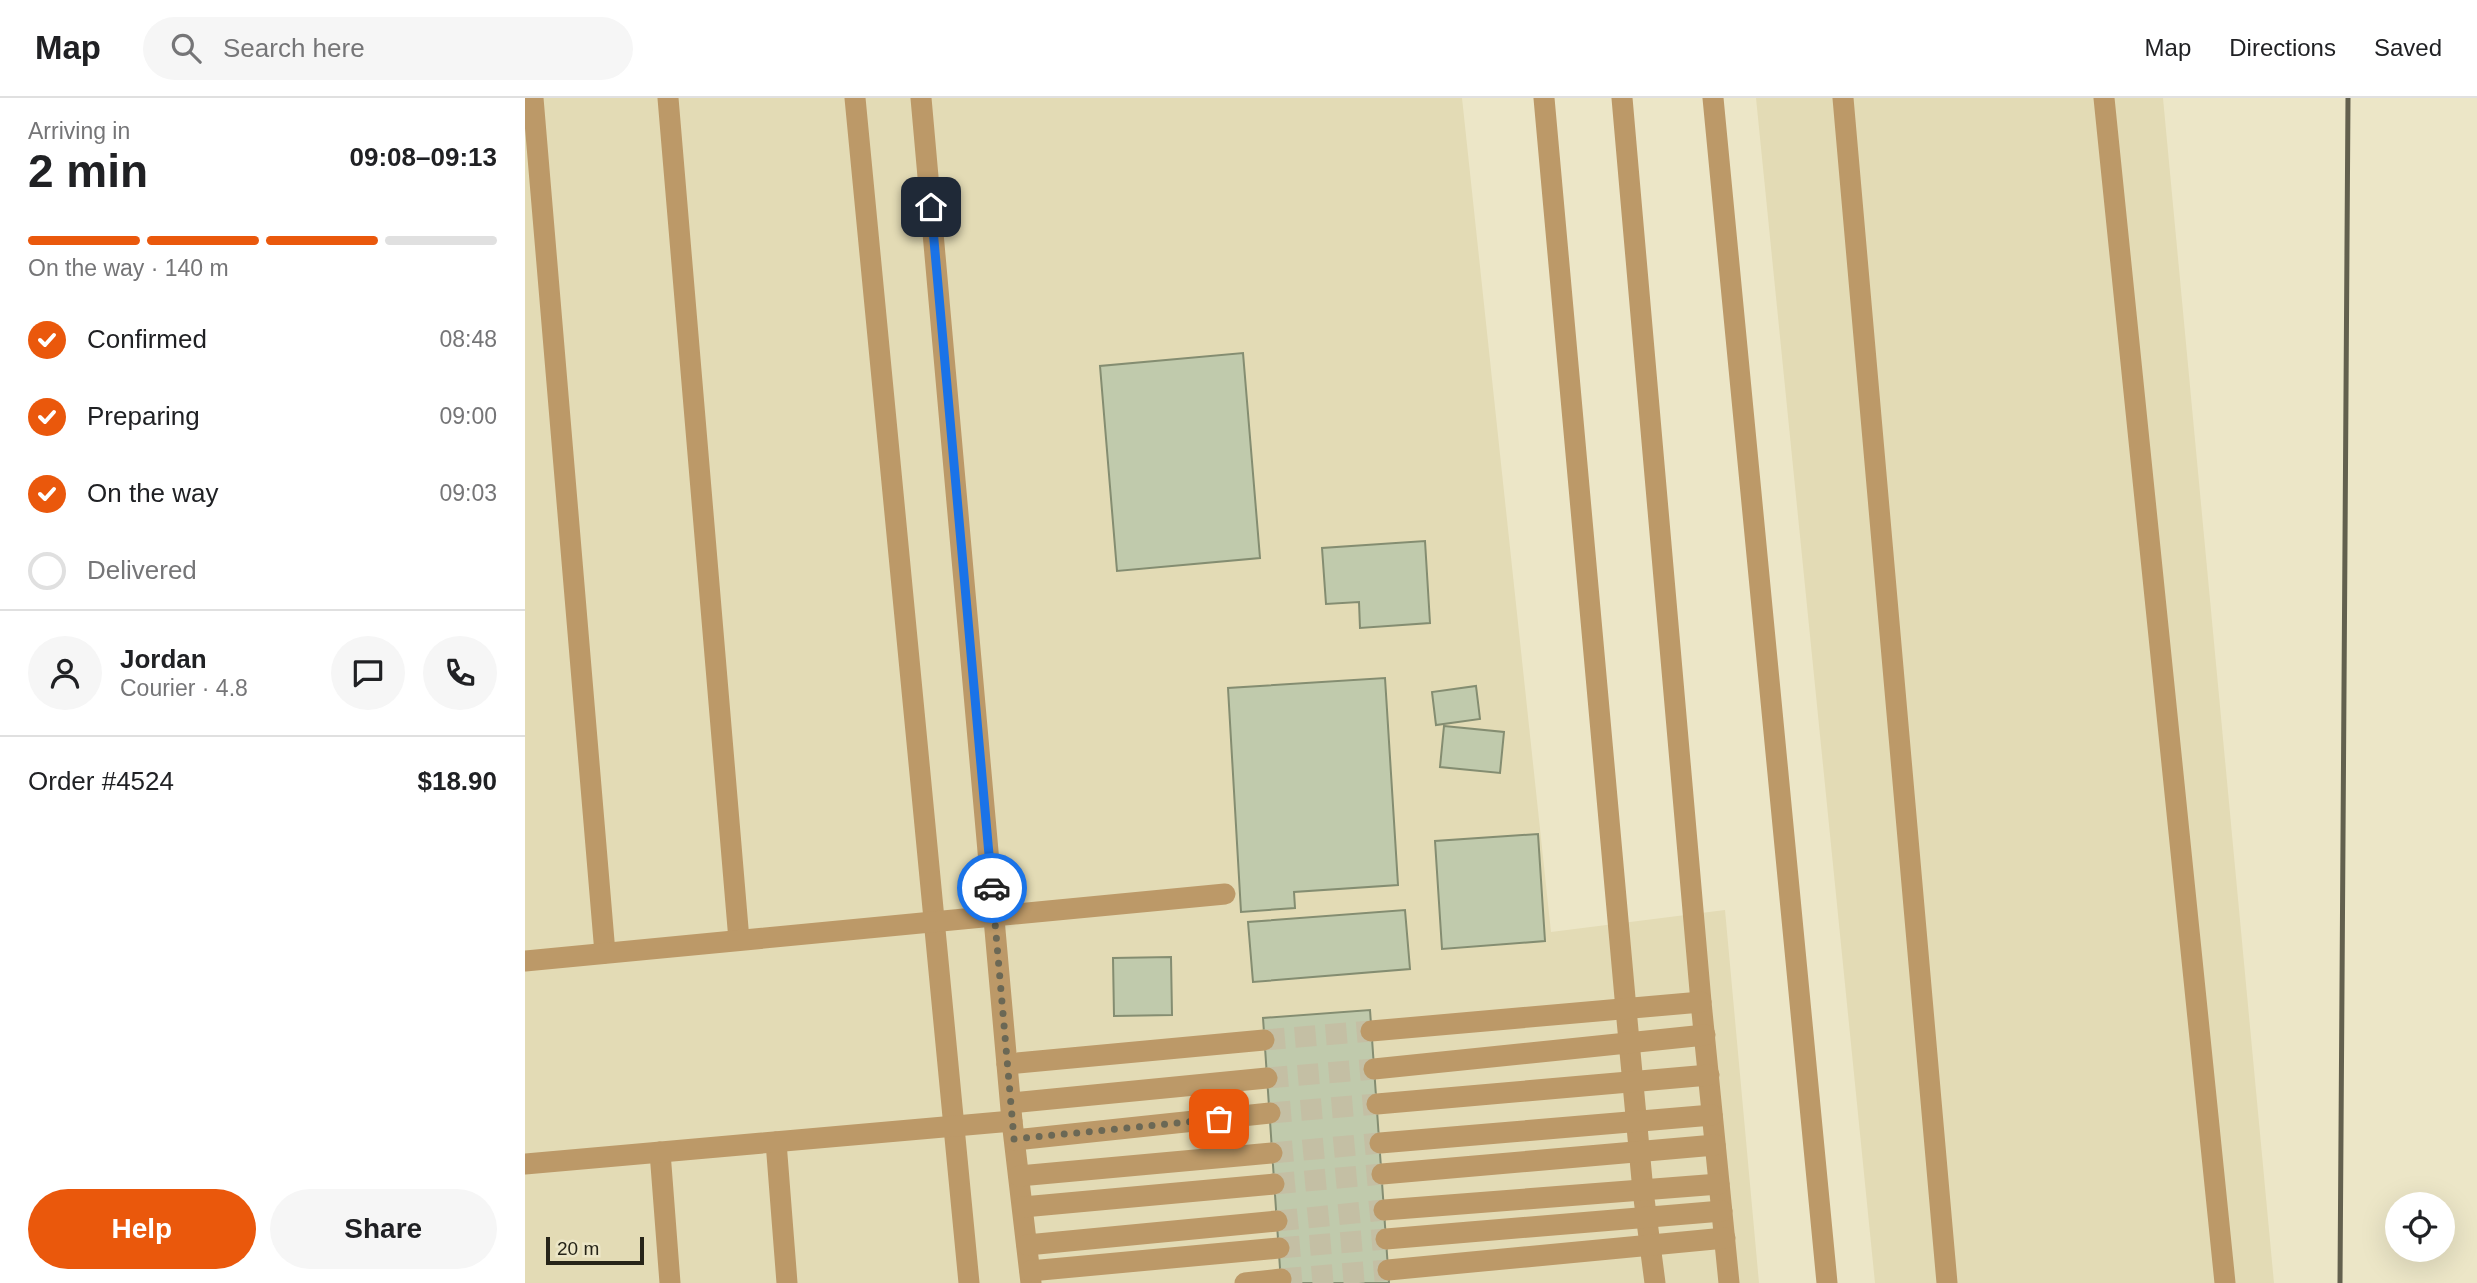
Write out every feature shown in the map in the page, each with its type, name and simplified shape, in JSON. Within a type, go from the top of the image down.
[{"type":"lane","points":[[533,98],[605,953]]},
{"type":"lane","points":[[668,98],[739,940]]},
{"type":"lane","points":[[855,98],[969,1283]]},
{"type":"lane","points":[[921,98],[1012,1121],[1031,1277],[1279,1248]]},
{"type":"lane","points":[[1544,98],[1629,1042],[1655,1283]]},
{"type":"lane","points":[[1622,98],[1701,1002],[1729,1283]]},
{"type":"lane","points":[[1713,98],[1827,1283]]},
{"type":"lane","points":[[1843,98],[1947,1283]]},
{"type":"lane","points":[[2104,98],[2225,1283]]},
{"type":"lane","points":[[525,961],[1225,894]]},
{"type":"lane","points":[[1371,1031],[1701,1002]]},
{"type":"lane","points":[[1374,1069],[1705,1035]]},
{"type":"lane","points":[[1007,1064],[1264,1041]]},
{"type":"lane","points":[[1377,1104],[1709,1075]]},
{"type":"lane","points":[[525,1164],[1012,1121],[1267,1078]]},
{"type":"lane","points":[[1012,1121],[1269,1113]]},
{"type":"lane","points":[[1380,1143],[1712,1115]]},
{"type":"lane","points":[[776,1142],[787,1283]]},
{"type":"lane","points":[[1382,1174],[1716,1145]]},
{"type":"lane","points":[[660,1152],[670,1283]]},
{"type":"lane","points":[[1019,1176],[1272,1153]]},
{"type":"lane","points":[[1023,1208],[1274,1184]]},
{"type":"lane","points":[[1384,1210],[1719,1184]]},
{"type":"lane","points":[[1386,1239],[1722,1211]]},
{"type":"lane","points":[[1027,1245],[1277,1221]]},
{"type":"lane","points":[[1388,1270],[1725,1238]]},
{"type":"lane","points":[[1245,1283],[1281,1279]]},
{"type":"shaded area","points":[[525,98],[1462,98],[1551,932],[1725,910],[1759,1283],[525,1283]]},
{"type":"shaded area","points":[[1756,98],[2163,98],[2274,1283],[1875,1283]]},
{"type":"building","points":[[1243,353],[1260,558],[1117,571],[1100,366]]},
{"type":"building","points":[[1425,541],[1430,623],[1360,628],[1359,602],[1326,604],[1322,548]]},
{"type":"building","points":[[1385,678],[1398,885],[1294,892],[1295,908],[1241,912],[1228,688]]},
{"type":"building","points":[[1476,686],[1480,719],[1436,725],[1432,692]]},
{"type":"building","points":[[1444,726],[1504,732],[1500,773],[1440,767]]},
{"type":"building","points":[[1538,834],[1545,941],[1442,949],[1435,841]]},
{"type":"building","points":[[1405,910],[1410,969],[1253,982],[1248,922]]},
{"type":"building","points":[[1171,957],[1172,1015],[1114,1016],[1113,958]]},
{"type":"building","points":[[1370,1010],[1389,1283],[1281,1283],[1263,1018]]},
{"type":"tunnel","points":[[1264,1040],[1371,1031]]},
{"type":"tunnel","points":[[1267,1078],[1374,1069]]},
{"type":"tunnel","points":[[1270,1113],[1377,1104]]},
{"type":"tunnel","points":[[1272,1153],[1380,1143]]},
{"type":"tunnel","points":[[1274,1184],[1382,1174]]},
{"type":"tunnel","points":[[1277,1221],[1384,1210]]},
{"type":"tunnel","points":[[1279,1248],[1386,1239]]},
{"type":"tunnel","points":[[1281,1279],[1388,1270]]},
{"type":"railway","points":[[2340,1283],[2348,98]]},
{"type":"way so far","points":[[992,888],[1014,1139],[1219,1119]]},
{"type":"route","points":[[931,207],[992,888]]}]
